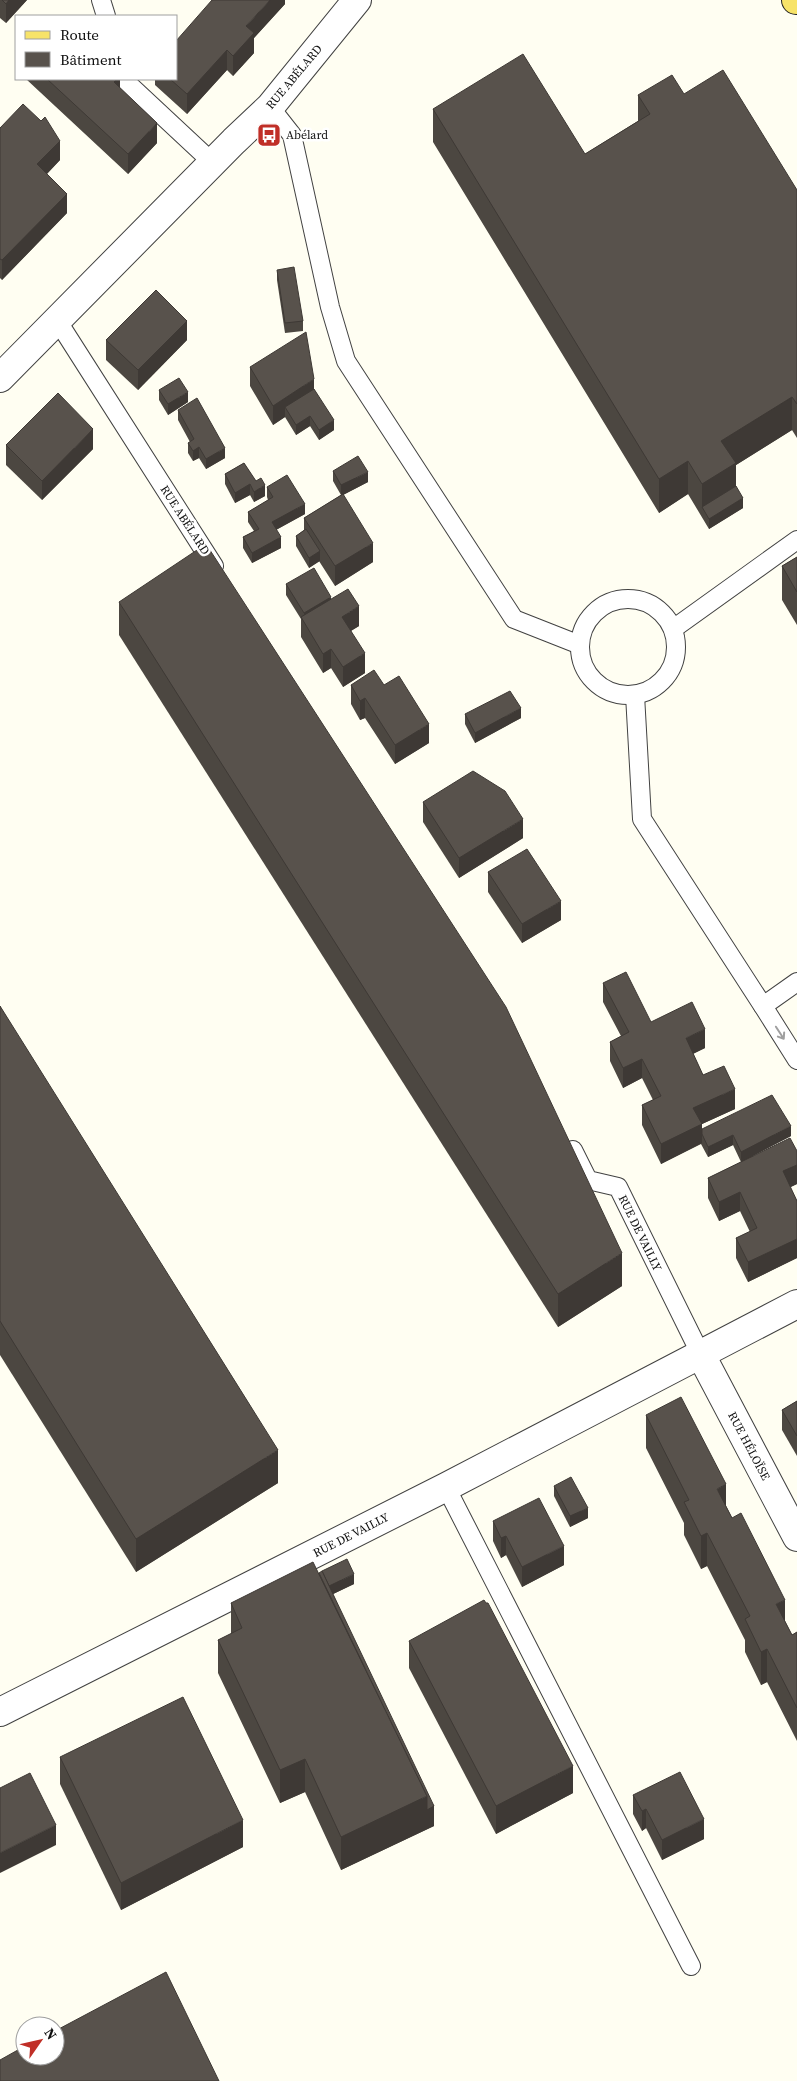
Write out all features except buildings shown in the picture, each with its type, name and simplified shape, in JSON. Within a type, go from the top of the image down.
[{"type":"street","name":"RUE ABÉLARD","points":[[0,378],[270,107],[357,0]]},
{"type":"street","name":"RUE DE VAILLY","points":[[0,1712],[446,1487],[797,1304]]},
{"type":"street","name":"RUE HÉLOÏSE","points":[[701,1355],[797,1537]]},
{"type":"lane","points":[[102,0],[106,15]]},
{"type":"lane","points":[[124,80],[213,163]]},
{"type":"lane","points":[[270,107],[292,135],[330,307],[346,361],[514,619],[580,645]]},
{"type":"lane","name":"RUE ABÉLARD","points":[[57,320],[223,579]]},
{"type":"lane","points":[[673,628],[797,540]]},
{"type":"lane","points":[[619,599],[636,599],[651,604],[664,614],[673,628],[676,643],[675,657],[670,671],[661,682],[649,690],[635,694],[621,694],[608,690],[596,683],[587,672],[581,659],[580,645],[583,629],[591,615],[604,605],[619,599]]},
{"type":"lane","points":[[635,694],[642,819],[797,1060]]},
{"type":"lane","points":[[762,1006],[797,982]]},
{"type":"lane","name":"RUE DE VAILLY","points":[[566,1136],[588,1180],[618,1186],[701,1355]]},
{"type":"lane","points":[[446,1487],[691,1966]]},
{"type":"place","name":"Abélard","points":[[269,135]]}]
